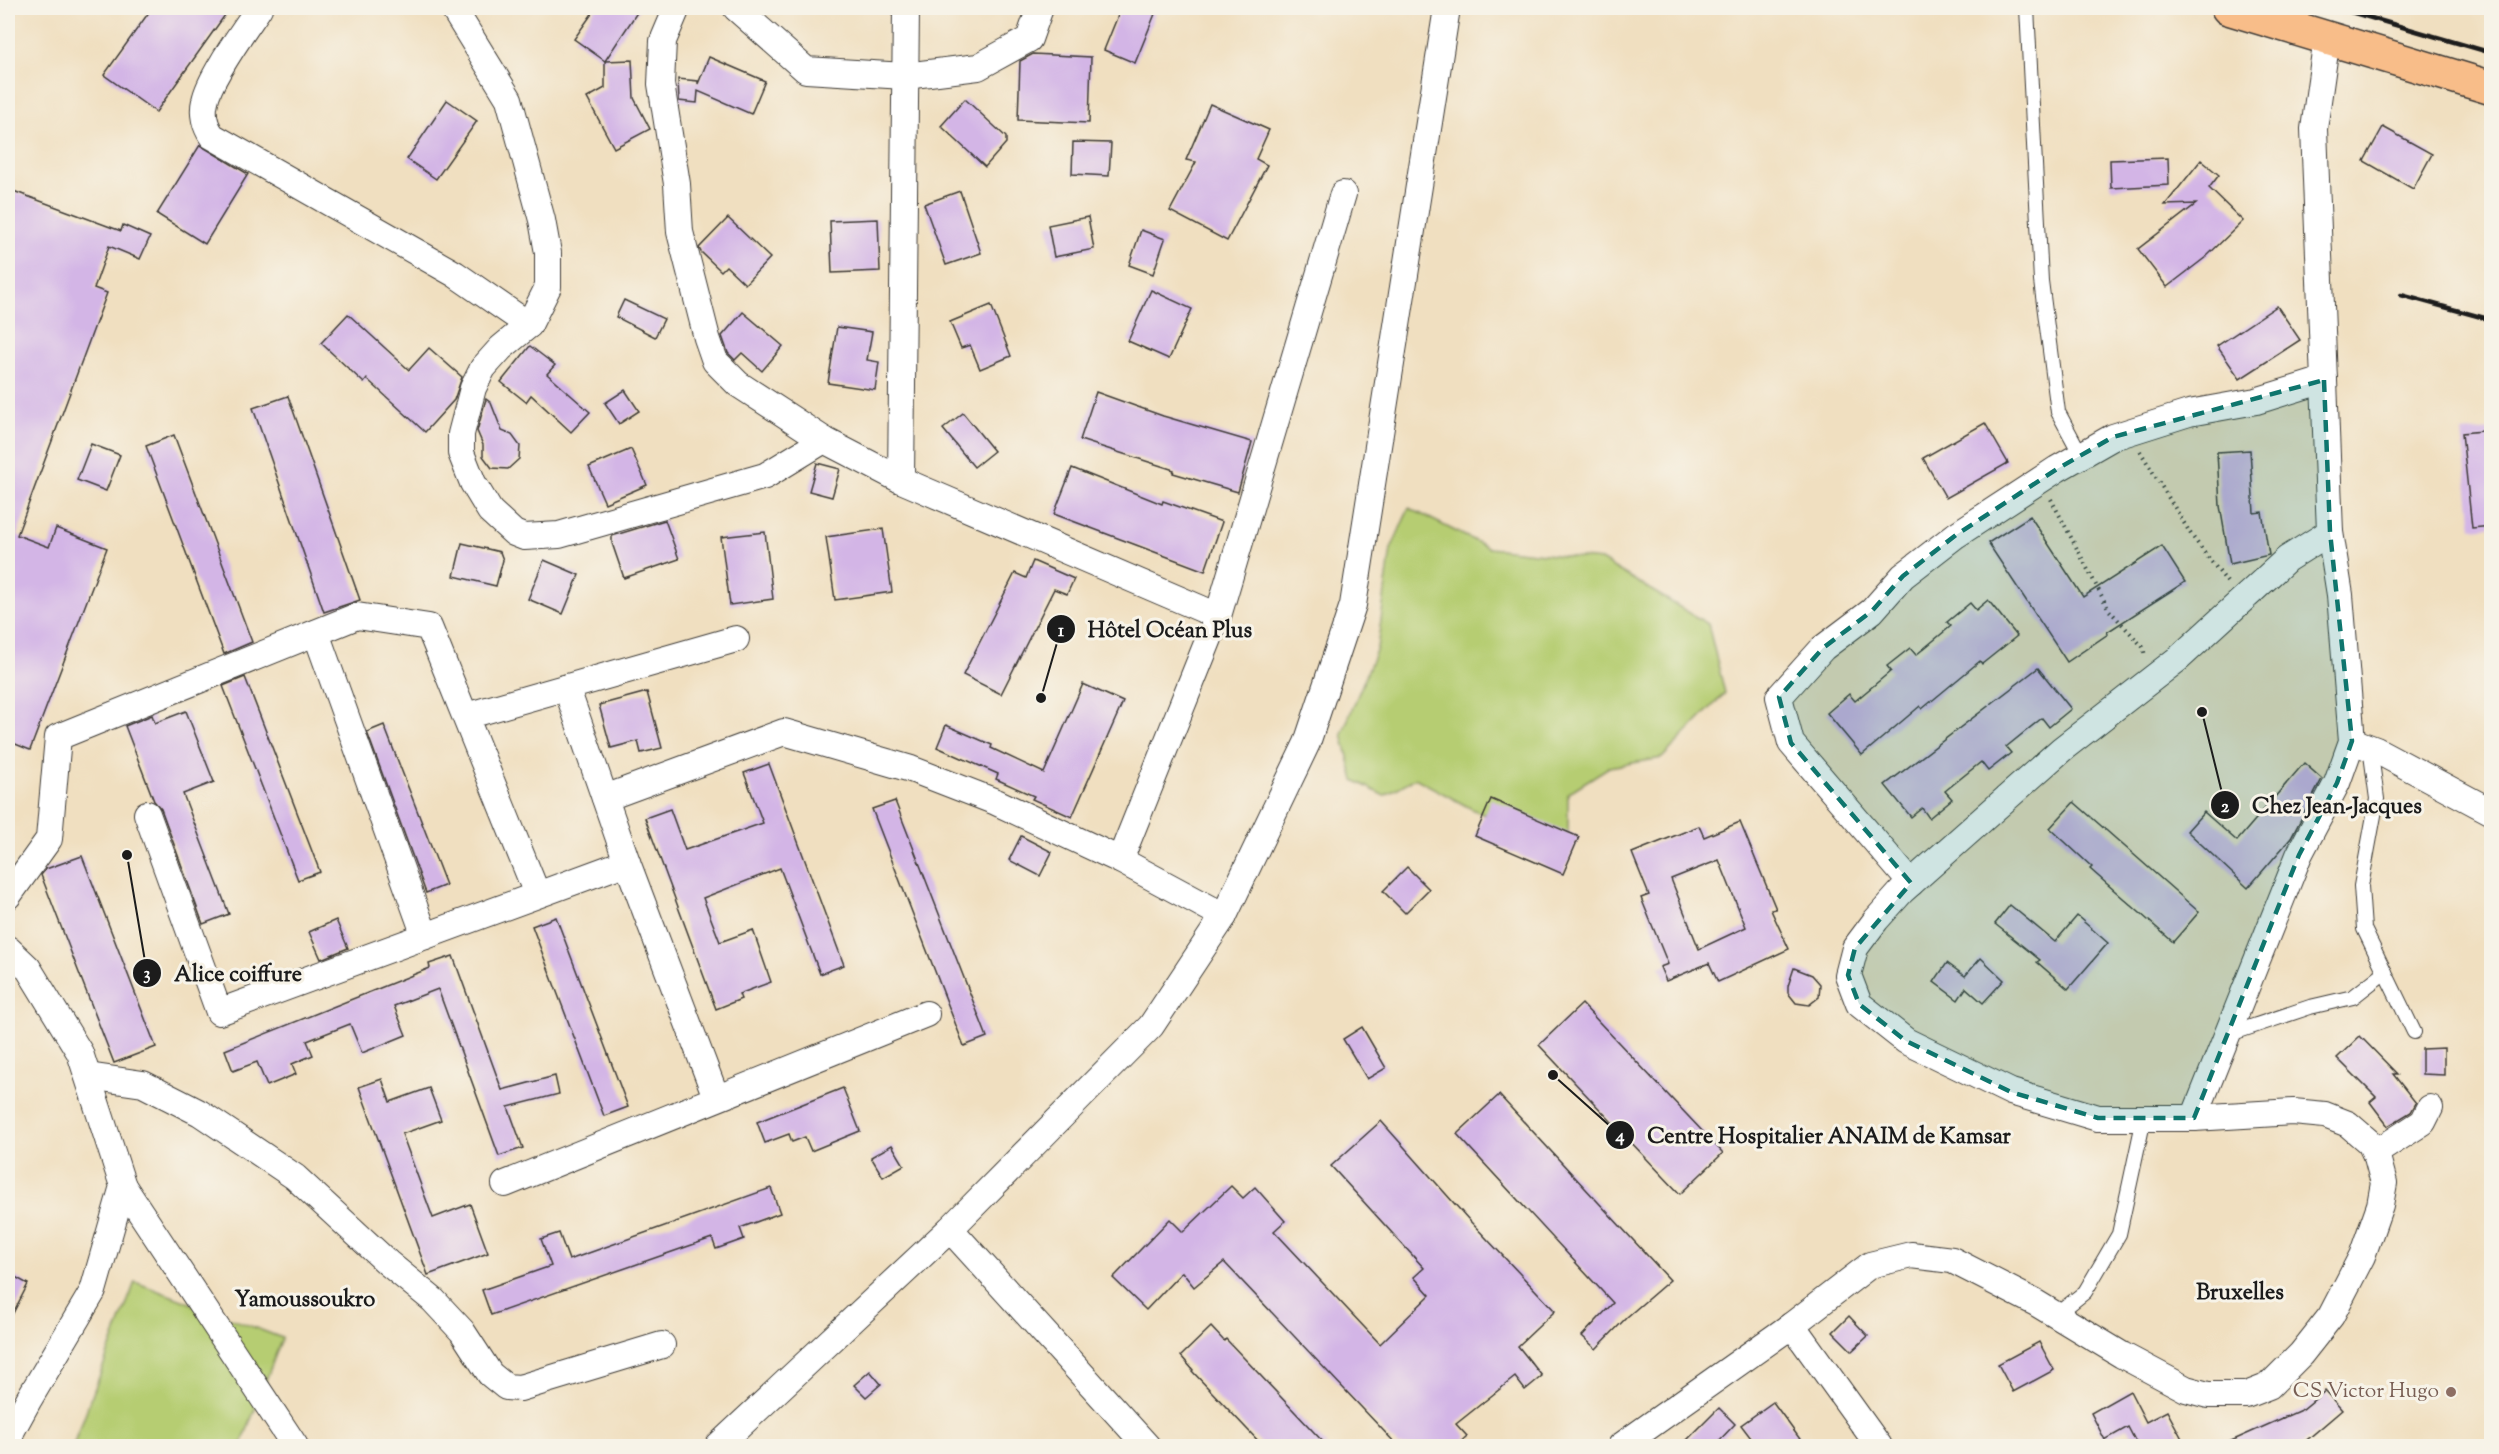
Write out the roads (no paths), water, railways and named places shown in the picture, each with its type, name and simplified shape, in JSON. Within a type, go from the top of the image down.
[{"type":"main road","points":[[2228,8],[2492,88]]},
{"type":"street","points":[[259,8],[221,66],[205,99],[204,116],[212,136],[455,274],[528,325]]},
{"type":"street","points":[[453,8],[509,99],[542,220],[548,254],[548,287],[528,325],[501,348],[483,368],[473,388],[461,434],[461,453],[473,483],[490,511],[514,533],[524,537],[558,535],[765,476],[824,440]]},
{"type":"street","points":[[677,8],[663,41],[661,84],[677,184],[680,232],[715,361],[738,384],[824,440],[901,480],[1218,616]]},
{"type":"street","points":[[736,8],[807,70],[905,76],[978,67],[1029,39],[1040,8]]},
{"type":"street","points":[[901,480],[906,8]]},
{"type":"street","points":[[728,1443],[950,1229],[1151,1026],[1224,916],[1307,742],[1353,605],[1447,8]]},
{"type":"street","points":[[2194,1118],[2299,855],[2337,783],[2361,744],[2330,532],[2314,129],[2327,38]]},
{"type":"street","points":[[1119,860],[1218,616],[1343,194]]},
{"type":"street","points":[[1911,883],[1791,743],[1779,697],[1822,648],[1872,611],[1903,576],[1956,535],[2081,455],[2113,437],[2189,413],[2256,401],[2324,380]]},
{"type":"street","points":[[1621,1446],[1792,1325],[1870,1264],[1911,1255],[1952,1260],[2056,1315],[2122,1355],[2186,1389],[2208,1395],[2246,1395],[2269,1386],[2301,1354],[2331,1316],[2362,1256],[2380,1205],[2384,1183],[2370,1143],[2348,1124],[2325,1115],[2293,1112],[2194,1118],[2098,1118],[2011,1092],[1906,1041],[1859,1004],[1848,975],[1855,948],[1876,920],[1911,883],[2062,749],[2179,658],[2287,559],[2330,532]]},
{"type":"street","points":[[8,896],[49,839],[58,738],[357,616],[429,627],[537,894]]},
{"type":"street","points":[[316,633],[425,936]]},
{"type":"street","points":[[466,716],[736,639]]},
{"type":"street","points":[[567,689],[627,862],[716,1097]]},
{"type":"street","points":[[605,798],[784,732],[911,769],[996,802],[1119,860],[1224,916]]},
{"type":"street","points":[[2361,744],[2492,812]]},
{"type":"street","points":[[147,814],[219,1012],[627,862]]},
{"type":"street","points":[[8,949],[28,968],[80,1053],[123,1186],[295,1446]]},
{"type":"street","points":[[506,1184],[716,1097],[927,1014]]},
{"type":"street","points":[[88,1076],[143,1084],[200,1113],[296,1177],[388,1263],[433,1300],[462,1331],[490,1374],[506,1387],[520,1388],[662,1345]]},
{"type":"street","points":[[2375,1153],[2423,1122],[2430,1108]]},
{"type":"street","points":[[8,1444],[12,1430],[29,1399],[93,1291],[123,1186]]},
{"type":"street","points":[[950,1229],[1147,1446]]},
{"type":"street","points":[[1792,1325],[1879,1446]]},
{"type":"lane","points":[[2027,8],[2041,281],[2058,412],[2081,455]]},
{"type":"lane","points":[[2361,744],[2377,799],[2361,886],[2364,929],[2414,1032]]},
{"type":"lane","points":[[2227,1035],[2310,1007],[2353,997],[2385,972]]},
{"type":"lane","points":[[2056,1315],[2085,1292],[2119,1234],[2144,1118]]},
{"type":"railway","points":[[2337,8],[2492,53]]},
{"type":"railway","points":[[2401,295],[2492,320]]},
{"type":"place","name":"Hôtel Océan Plus","points":[[1041,698]]},
{"type":"place","name":"Chez Jean-Jacques","points":[[2202,712]]},
{"type":"place","name":"Alice coiffure","points":[[127,855]]},
{"type":"place","name":"Centre Hospitalier ANAIM de Kamsar","points":[[1553,1075]]},
{"type":"place","name":"CS Victor Hugo","points":[[2451,1392]]},
{"type":"district","name":"Bruxelles","points":[[2240,1294]]},
{"type":"district","name":"Yamoussoukro","points":[[305,1301]]}]
